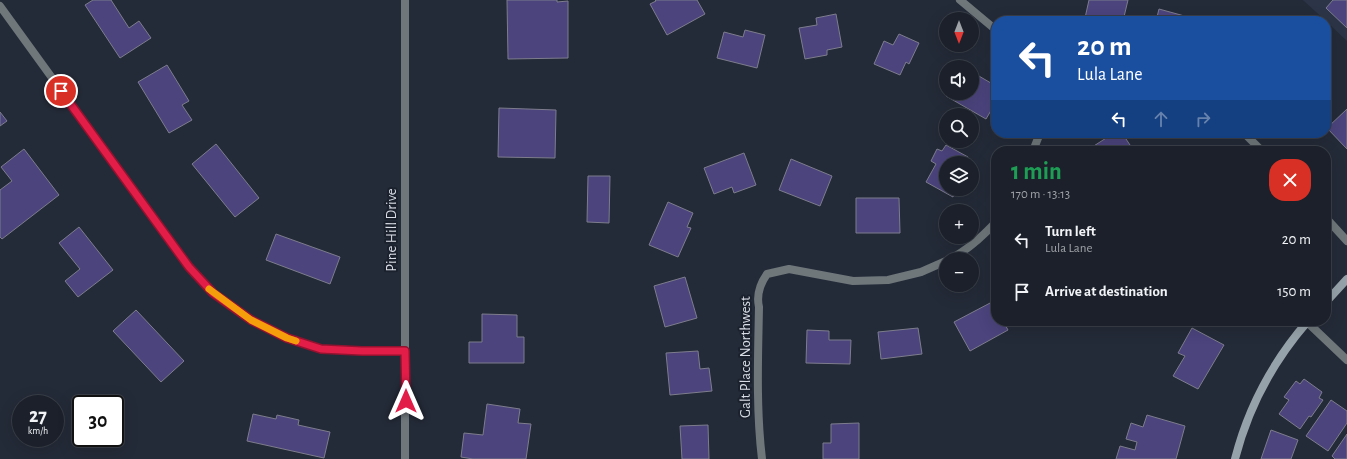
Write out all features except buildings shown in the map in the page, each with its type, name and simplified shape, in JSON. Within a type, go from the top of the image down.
[{"type":"main road","points":[[1331,297],[1347,279]]},
{"type":"main road","points":[[1235,459],[1249,418],[1266,380],[1286,348],[1305,326]]},
{"type":"street","name":"Pine Hill Drive","points":[[405,0],[405,459]]},
{"type":"street","points":[[960,0],[991,26]]},
{"type":"street","points":[[0,6],[189,267],[213,293],[251,320],[287,338],[321,349],[405,351]]},
{"type":"street","points":[[1249,138],[1257,146]]},
{"type":"street","points":[[1331,223],[1347,241]]},
{"type":"street","points":[[964,252],[991,227]]},
{"type":"street","name":"Galt Place Northwest","points":[[762,459],[759,436],[759,307],[757,299],[760,284],[767,274],[789,268],[853,281],[888,280],[921,272],[939,264]]},
{"type":"street","points":[[1312,326],[1347,360]]},
{"type":"shaded area","points":[[1303,0],[1347,0],[1347,41],[1331,26],[1331,16],[1321,16]]},
{"type":"slow traffic","points":[[209,289],[251,320],[296,341]]},
{"type":"route","points":[[61,91],[189,267],[213,293],[251,320],[287,338],[321,349],[349,351],[405,351],[406,401]]}]
